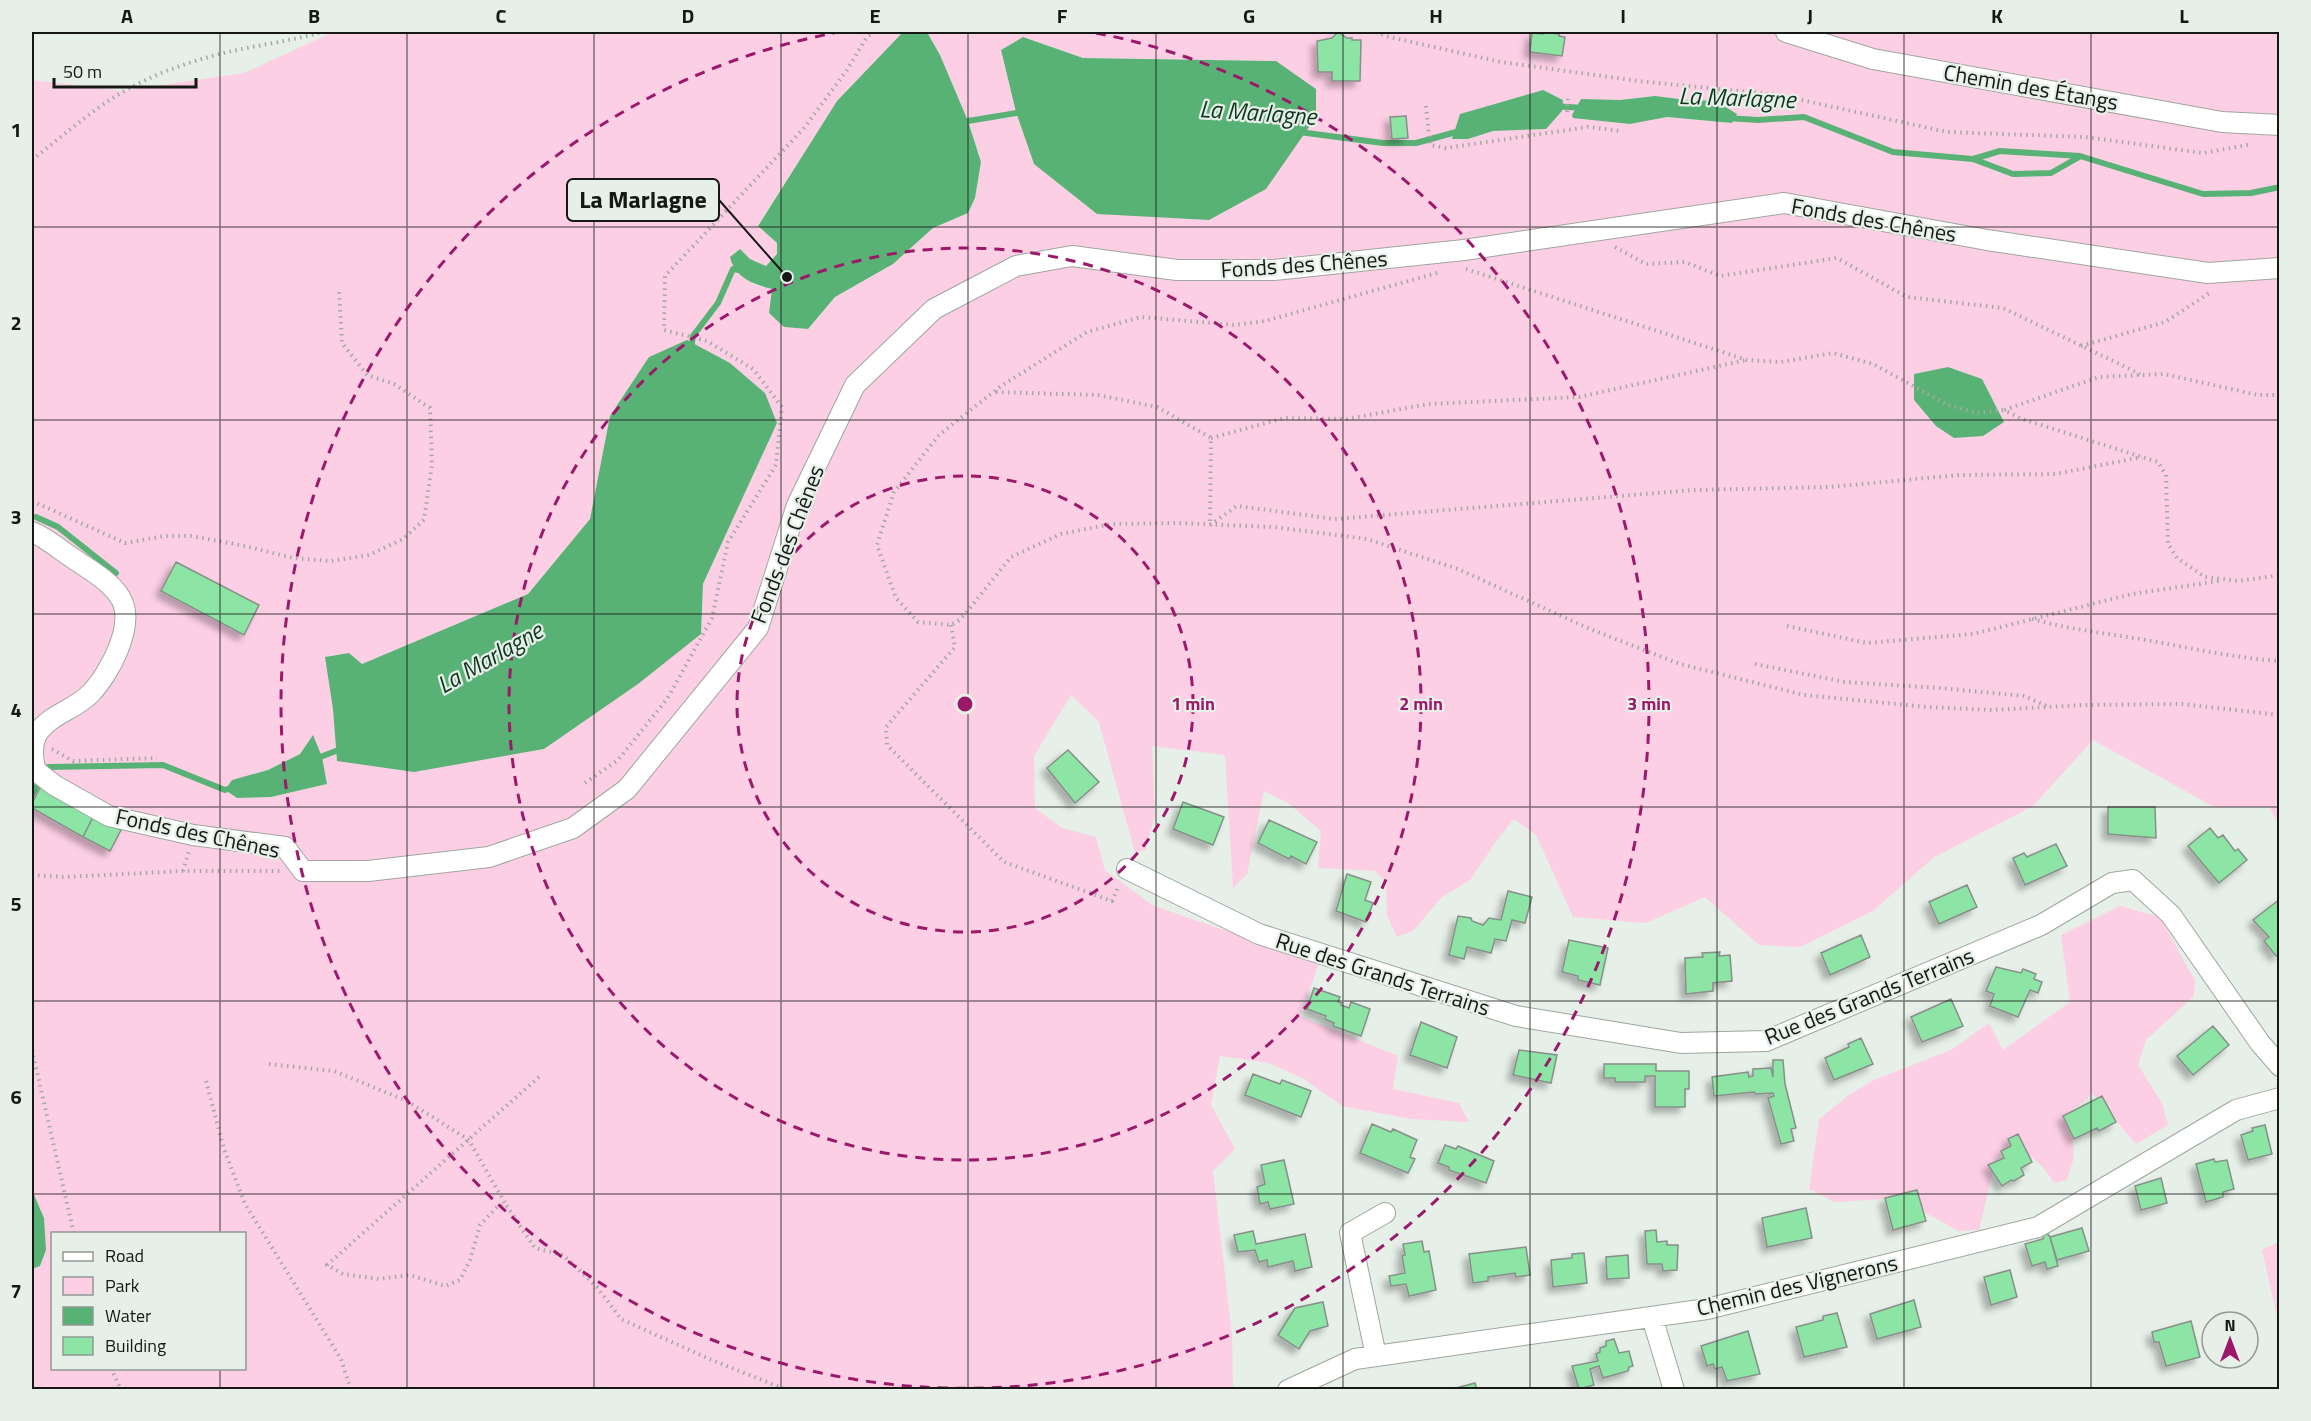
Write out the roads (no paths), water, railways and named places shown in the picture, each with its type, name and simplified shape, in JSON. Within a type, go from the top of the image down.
[{"type":"street","name":"Chemin des Étangs","points":[[1786,32],[1873,59],[2222,122],[2280,125]]},
{"type":"street","name":"Fonds des Chênes","points":[[32,532],[99,576],[120,596],[125,608],[124,630],[116,656],[105,676],[89,696],[52,717],[38,733],[33,752],[36,771],[54,785],[109,816],[193,835],[285,848],[303,871],[368,871],[489,857],[573,828],[627,789],[758,628],[797,505],[855,385],[934,309],[1016,266],[1072,256],[1177,270],[1274,270],[1462,258],[1588,232],[1784,203],[1988,240],[2208,273],[2280,268]]},
{"type":"street","name":"Rue des Grands Terrains","points":[[1127,869],[1259,934],[1516,1016],[1681,1043],[1766,1041],[2041,925],[2112,883],[2133,880],[2171,915],[2260,1043],[2280,1066]]},
{"type":"street","name":"Chemin des Vignerons","points":[[1288,1389],[1355,1359],[1707,1309],[2038,1227],[2236,1110],[2280,1098]]},
{"type":"street","points":[[1376,1356],[1350,1233],[1385,1213]]},
{"type":"street","points":[[1652,1317],[1674,1389]]},
{"type":"water","points":[[903,32],[927,32],[940,55],[968,121],[981,162],[975,198],[968,213],[933,228],[893,264],[835,297],[808,329],[784,327],[769,313],[772,289],[758,285],[740,275],[730,257],[740,249],[750,259],[766,266],[777,254],[777,243],[758,226],[837,101]]},
{"type":"water","points":[[1023,37],[1083,58],[1276,61],[1316,89],[1316,117],[1266,189],[1209,220],[1097,214],[1034,164],[1016,112],[1001,50]]},
{"type":"water","points":[[1543,90],[1563,100],[1562,111],[1546,129],[1493,131],[1468,139],[1452,139],[1460,114]]},
{"type":"water","points":[[1655,96],[1695,101],[1714,100],[1737,114],[1732,123],[1667,117],[1630,124],[1573,118],[1572,115],[1581,99],[1620,100]]},
{"type":"water","points":[[687,340],[730,363],[765,393],[777,423],[703,584],[701,634],[638,684],[544,749],[414,772],[337,761],[333,709],[325,657],[349,653],[362,664],[528,594],[590,519],[610,416],[649,357]]},
{"type":"water","points":[[1948,367],[1982,379],[2004,422],[1983,436],[1954,438],[1936,426],[1914,400],[1914,374]]},
{"type":"water","points":[[313,735],[322,757],[327,784],[271,797],[237,798],[225,790],[232,780],[268,770],[300,754]]},
{"type":"water","points":[[32,1190],[44,1218],[46,1250],[40,1266],[32,1269]]},
{"type":"waterway","name":"La Marlagne","points":[[1554,106],[1583,108]]},
{"type":"waterway","name":"La Marlagne","points":[[963,125],[968,121],[1022,112]]},
{"type":"waterway","name":"La Marlagne","points":[[1727,118],[1758,120],[1804,117],[1893,152],[1973,159],[2000,151],[2080,156],[2203,194],[2251,193],[2280,187]]},
{"type":"waterway","name":"La Marlagne","points":[[1299,132],[1383,143],[1416,143],[1460,131]]},
{"type":"waterway","name":"La Marlagne","points":[[1973,159],[2013,174],[2051,173],[2079,157]]},
{"type":"waterway","name":"La Marlagne","points":[[691,349],[693,336],[718,303],[733,269],[739,270]]},
{"type":"waterway","points":[[36,517],[58,527],[116,573]]},
{"type":"waterway","name":"La Marlagne","points":[[315,759],[341,749]]},
{"type":"waterway","name":"La Marlagne","points":[[32,794],[48,767],[163,765],[225,790],[231,788]]},
{"type":"place","name":"La Marlagne","points":[[787,277]]}]
